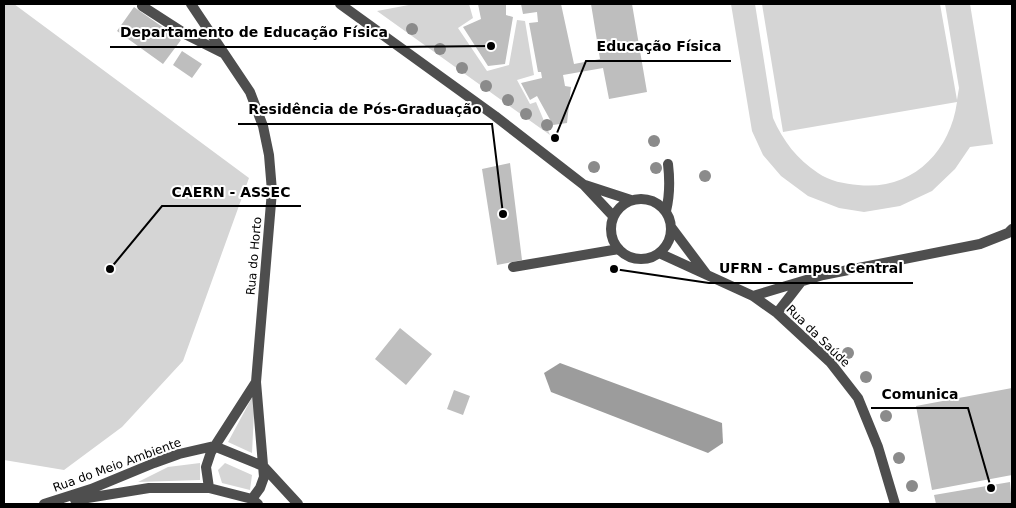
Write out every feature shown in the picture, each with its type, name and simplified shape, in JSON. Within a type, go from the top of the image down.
[{"type":"lane","name":"Rua do Horto","points":[[191,4],[250,92],[263,126],[269,155],[272,191],[256,382],[263,483],[255,501]]},
{"type":"lane","points":[[340,4],[494,116],[584,185],[613,216]]},
{"type":"lane","points":[[142,6],[187,35],[224,54]]},
{"type":"lane","points":[[666,211],[670,183],[668,164]]},
{"type":"lane","points":[[584,185],[631,200],[647,199],[656,202],[666,211],[671,227],[707,276]]},
{"type":"lane","points":[[631,200],[617,209],[610,225],[613,242],[626,255],[643,259],[659,253],[666,246],[670,237],[671,227]]},
{"type":"lane","points":[[754,296],[823,275],[980,244],[1008,233],[1012,229]]},
{"type":"lane","points":[[513,267],[618,249]]},
{"type":"lane","name":"Rua da Saúde","points":[[659,253],[754,296],[777,313],[830,362],[858,398],[878,447],[895,504]]},
{"type":"lane","points":[[777,313],[801,282]]},
{"type":"lane","name":"Rua do Horto","points":[[209,488],[206,467],[214,446],[256,382]]},
{"type":"lane","points":[[214,446],[262,466],[298,504]]},
{"type":"lane","name":"Rua do Meio Ambiente","points":[[46,504],[91,489],[162,460],[214,446]]},
{"type":"lane","name":"Rua do Meio Ambiente","points":[[46,504],[149,488],[209,488],[255,501]]},
{"type":"shaded area","points":[[4,4],[14,4],[249,178],[183,361],[122,427],[64,470],[4,460]]},
{"type":"shaded area","points":[[414,4],[469,4],[473,18],[458,28],[487,71],[509,65],[517,20],[525,21],[534,75],[517,80],[530,104],[536,102],[550,135],[377,11]]},
{"type":"shaded area","points":[[731,4],[755,4],[773,118],[791,149],[810,168],[822,176],[848,184],[877,185],[895,182],[911,175],[925,165],[937,152],[946,137],[953,120],[957,102],[783,132],[762,4],[940,4],[957,100],[959,88],[945,4],[970,4],[993,144],[970,147],[955,169],[932,191],[900,206],[864,212],[839,208],[808,196],[781,176],[763,155],[752,131]]},
{"type":"shaded area","points":[[560,363],[722,423],[723,443],[708,453],[551,392],[544,373]]},
{"type":"shaded area","points":[[255,392],[252,453],[228,442]]},
{"type":"shaded area","points":[[200,463],[200,480],[138,482],[168,467]]},
{"type":"shaded area","points":[[225,463],[252,475],[250,490],[222,483],[218,470]]},
{"type":"building","points":[[478,4],[506,4],[506,15],[513,17],[505,64],[488,66],[463,27],[481,19]]},
{"type":"building","points":[[521,4],[561,4],[574,64],[600,59],[591,4],[632,4],[647,92],[609,99],[603,68],[563,75],[565,86],[571,87],[567,123],[553,125],[537,96],[530,100],[521,83],[542,78],[541,72],[538,72],[529,23],[538,22],[537,12],[523,14]]},
{"type":"building","points":[[134,7],[181,40],[163,64],[117,31]]},
{"type":"building","points":[[182,51],[202,64],[192,78],[173,65]]},
{"type":"building","points":[[510,163],[522,260],[497,265],[482,169]]},
{"type":"building","points":[[400,328],[432,354],[406,385],[375,359]]},
{"type":"building","points":[[1012,388],[1012,475],[932,490],[916,406]]},
{"type":"building","points":[[454,390],[470,396],[463,415],[447,409]]},
{"type":"building","points":[[1010,482],[1012,504],[936,504],[934,495]]},
{"type":"place","name":"Departamento de Educação Física","points":[[491,46]]},
{"type":"place","name":"Educação Física","points":[[555,138]]},
{"type":"place","name":"Residência de Pós-Graduação","points":[[503,214]]},
{"type":"place","name":"CAERN - ASSEC","points":[[110,269]]},
{"type":"place","name":"UFRN - Campus Central","points":[[614,269]]},
{"type":"place","name":"Comunica","points":[[991,488]]}]
